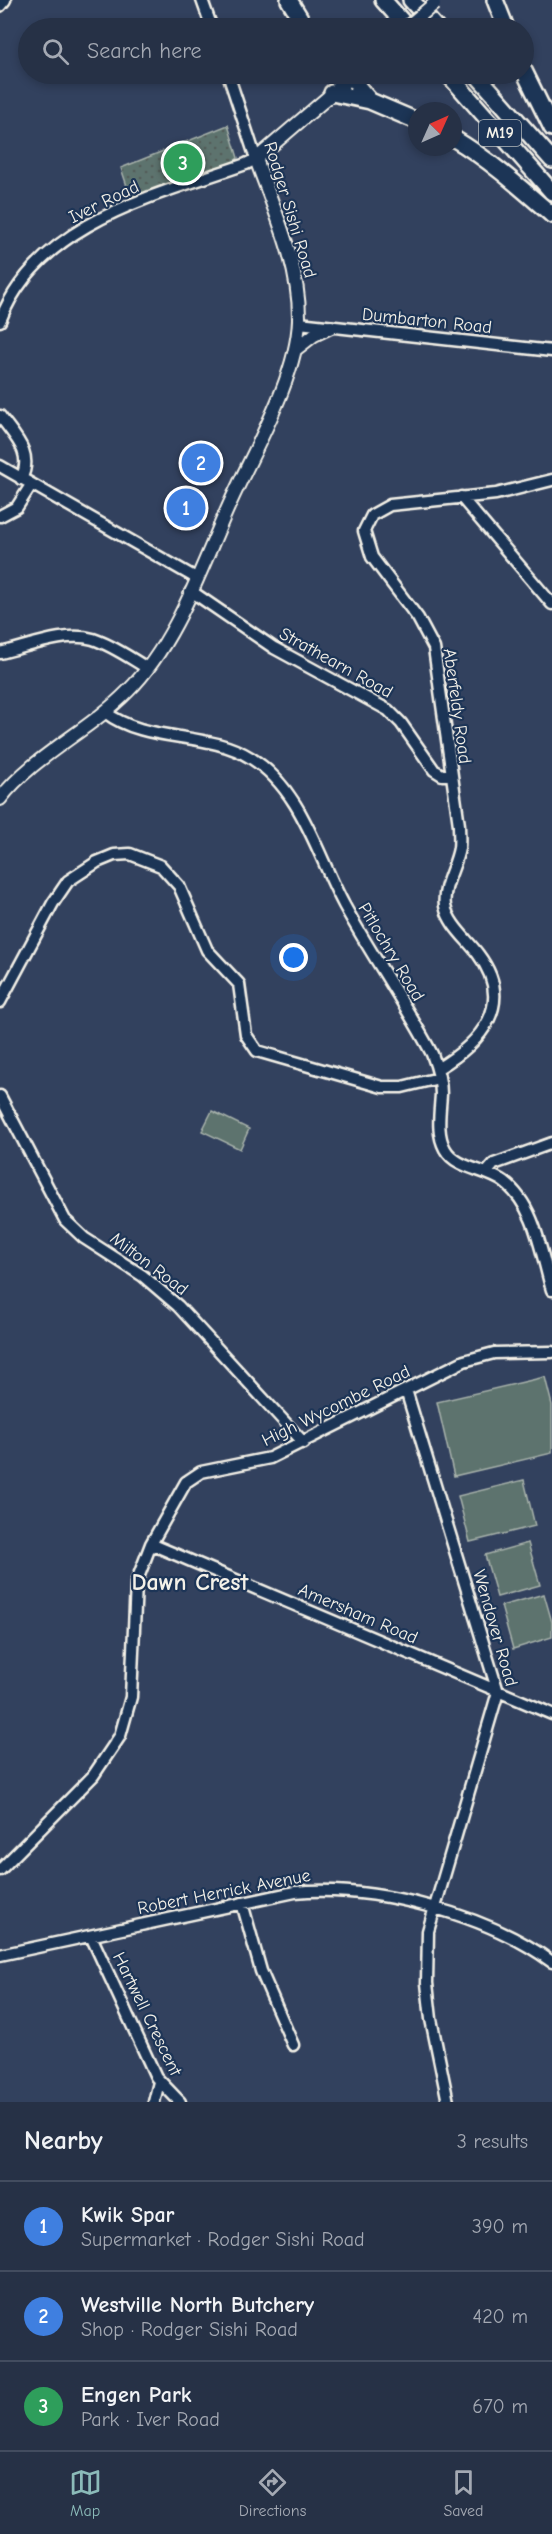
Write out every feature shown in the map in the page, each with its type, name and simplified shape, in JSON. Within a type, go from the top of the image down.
[{"type":"highway","points":[[289,0],[300,18]]},
{"type":"highway","points":[[383,0],[398,18]]},
{"type":"highway","points":[[411,0],[427,18]]},
{"type":"highway","points":[[495,0],[502,18]]},
{"type":"highway","points":[[336,84],[408,117]]},
{"type":"highway","points":[[357,84],[370,101]]},
{"type":"highway","name":"M19","points":[[457,84],[552,192]]},
{"type":"highway","name":"M19","points":[[485,84],[552,160]]},
{"type":"highway","points":[[530,84],[552,128]]},
{"type":"highway","points":[[462,143],[483,156],[552,215]]},
{"type":"main road","points":[[418,18],[436,2]]},
{"type":"main road","points":[[256,159],[336,84]]},
{"type":"main road","name":"Rodger Sishi Road","points":[[0,799],[32,767],[129,691],[164,644],[191,591],[270,415],[296,350],[298,294],[288,251],[256,159]]},
{"type":"main road","points":[[296,350],[308,339],[331,327]]},
{"type":"street","points":[[0,6],[5,0]]},
{"type":"street","points":[[202,0],[208,18]]},
{"type":"street","name":"Rodger Sishi Road","points":[[231,84],[256,159]]},
{"type":"street","name":"Iver Road","points":[[0,321],[10,300],[26,279],[62,243],[78,231],[142,201],[256,159]]},
{"type":"street","name":"Dumbarton Road","points":[[298,323],[552,351]]},
{"type":"street","points":[[0,416],[26,455],[27,466],[21,479]]},
{"type":"street","points":[[0,466],[196,578]]},
{"type":"street","name":"Aberfeldy Road","points":[[0,1002],[53,903],[69,881],[97,862],[114,855],[130,854],[161,866],[179,886],[207,950],[239,984],[246,1035],[257,1051],[382,1087],[402,1087],[438,1073],[475,1043],[486,1026],[493,1002],[492,983],[485,965],[452,922],[445,905],[445,893],[460,839],[434,648],[418,618],[372,557],[364,531],[372,515],[390,505],[505,493],[552,480]]},
{"type":"street","points":[[0,516],[18,507],[31,485]]},
{"type":"street","points":[[461,497],[552,604]]},
{"type":"street","name":"Strathearn Road","points":[[191,591],[274,648],[388,710],[401,723],[434,770],[442,775],[450,775]]},
{"type":"street","points":[[0,653],[81,637],[107,645],[147,668]]},
{"type":"street","name":"Pitlochry Road","points":[[105,712],[131,727],[212,743],[240,752],[258,763],[280,782],[299,813],[343,904],[432,1054],[438,1073],[440,1131],[445,1150],[456,1160],[487,1172],[511,1188],[528,1211],[552,1290]]},
{"type":"street","name":"Milton Road","points":[[0,1096],[65,1220],[84,1238],[143,1276],[166,1295],[304,1443]]},
{"type":"street","points":[[487,1172],[494,1164],[552,1143]]},
{"type":"street","name":"High Wycombe Road","points":[[0,1870],[93,1776],[120,1736],[131,1697],[136,1583],[151,1544],[178,1492],[195,1474],[210,1469],[259,1461],[304,1443],[454,1365],[484,1355],[552,1352]]},
{"type":"street","name":"Wendover Road","points":[[406,1390],[498,1692],[498,1700],[433,1909]]},
{"type":"street","name":"Amersham Road","points":[[151,1544],[552,1714]]},
{"type":"street","name":"Robert Herrick Avenue","points":[[0,1955],[295,1892],[326,1890],[375,1895],[433,1909],[506,1935],[552,1962]]},
{"type":"street","points":[[242,1903],[261,1971],[293,2045]]},
{"type":"street","points":[[433,1909],[428,1931],[428,1983],[433,2027],[448,2102]]},
{"type":"street","name":"Hartwell Crescent","points":[[91,1936],[159,2082],[180,2102]]},
{"type":"street","points":[[154,2102],[159,2082]]},
{"type":"green space","points":[[228,125],[238,158],[218,174],[133,204],[121,168]]},
{"type":"green space","points":[[212,1111],[249,1129],[240,1149],[202,1131]]},
{"type":"green space","points":[[545,1377],[552,1405],[552,1453],[454,1476],[437,1402]]},
{"type":"green space","points":[[524,1480],[535,1526],[470,1542],[458,1496]]},
{"type":"green space","points":[[528,1543],[540,1585],[497,1597],[485,1555]]},
{"type":"green space","points":[[544,1594],[552,1622],[552,1637],[513,1649],[501,1606]]},
{"type":"place","name":"Engen Park","points":[[183,163]]},
{"type":"place","name":"Westville North Butchery","points":[[201,463]]},
{"type":"place","name":"Kwik Spar","points":[[186,508]]},
{"type":"district","name":"Dawn Crest","points":[[190,1582]]}]
